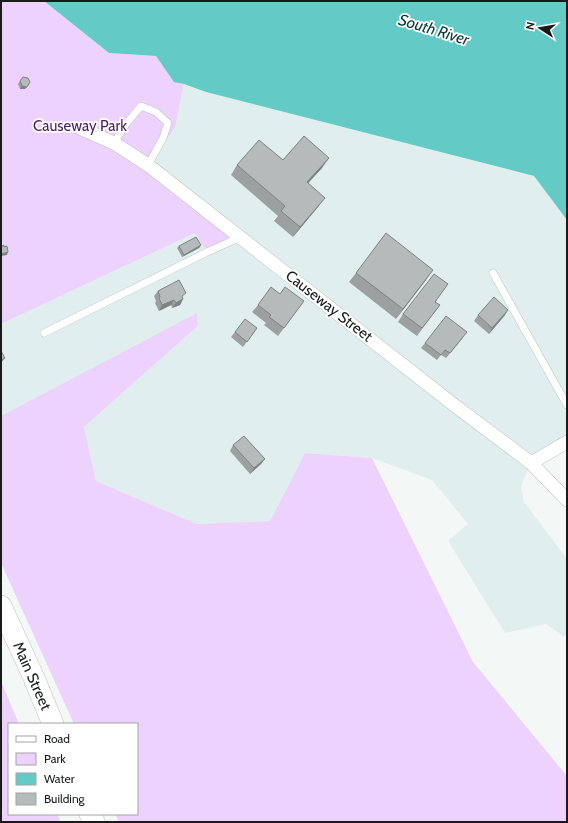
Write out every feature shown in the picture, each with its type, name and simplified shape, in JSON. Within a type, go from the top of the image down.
[{"type":"main road","name":"Main Street","points":[[1,606],[53,723]]},
{"type":"street","name":"Causeway Street","points":[[80,128],[114,144],[148,165],[454,405],[531,463],[567,500]]},
{"type":"street","points":[[531,463],[567,442]]},
{"type":"lane","points":[[114,144],[126,124],[141,106],[156,112],[168,123],[164,138],[148,165]]},
{"type":"lane","points":[[44,333],[207,252],[241,237]]},
{"type":"lane","points":[[493,273],[567,405]]},
{"type":"shaded area","points":[[184,84],[206,92],[534,176],[567,220],[567,442],[531,463],[521,488],[524,502],[567,559],[567,634],[564,637],[546,624],[505,633],[448,541],[468,524],[432,480],[372,458],[305,453],[270,521],[197,524],[96,481],[84,427],[198,326],[197,314],[1,416],[1,324],[195,233],[240,237],[148,165],[175,128]]},
{"type":"green space","name":"Causeway Park","points":[[1,1],[44,1],[109,53],[156,56],[174,81],[184,84],[175,128],[148,165],[241,237],[207,252],[195,233],[1,324]]},
{"type":"green space","points":[[197,313],[198,326],[84,427],[96,481],[197,524],[270,521],[305,453],[372,458],[473,662],[567,776],[567,822],[119,822],[116,815],[138,815],[138,723],[74,723],[1,563],[1,416]]},
{"type":"green space","points":[[1,681],[19,723],[8,723],[8,815],[58,815],[61,822],[1,822]]},
{"type":"water","name":"South River","points":[[44,1],[567,1],[567,220],[534,176],[206,92],[174,82],[156,56],[109,53]]},
{"type":"building","points":[[23,77],[28,78],[30,82],[27,87],[22,86],[20,81]]},
{"type":"building","points":[[304,136],[329,158],[307,182],[325,198],[300,227],[281,211],[285,206],[237,165],[259,140],[283,160]]},
{"type":"building","points":[[386,233],[433,270],[403,309],[356,273]]},
{"type":"building","points":[[196,237],[201,245],[184,255],[179,246]]},
{"type":"building","points":[[4,245],[4,247],[7,246],[8,252],[1,254],[1,248]]},
{"type":"building","points":[[434,274],[448,284],[435,302],[440,305],[422,328],[403,314]]},
{"type":"building","points":[[179,280],[186,293],[182,296],[183,299],[176,303],[174,300],[162,305],[158,291]]},
{"type":"building","points":[[271,287],[280,294],[285,287],[304,301],[284,328],[269,317],[271,315],[258,305]]},
{"type":"building","points":[[494,297],[508,310],[492,328],[478,315]]},
{"type":"building","points":[[446,316],[467,332],[450,353],[445,350],[441,355],[425,343]]},
{"type":"building","points":[[245,319],[257,328],[247,342],[235,332]]},
{"type":"building","points":[[1,351],[5,358],[1,360]]},
{"type":"building","points":[[244,436],[265,459],[254,468],[233,445]]}]
